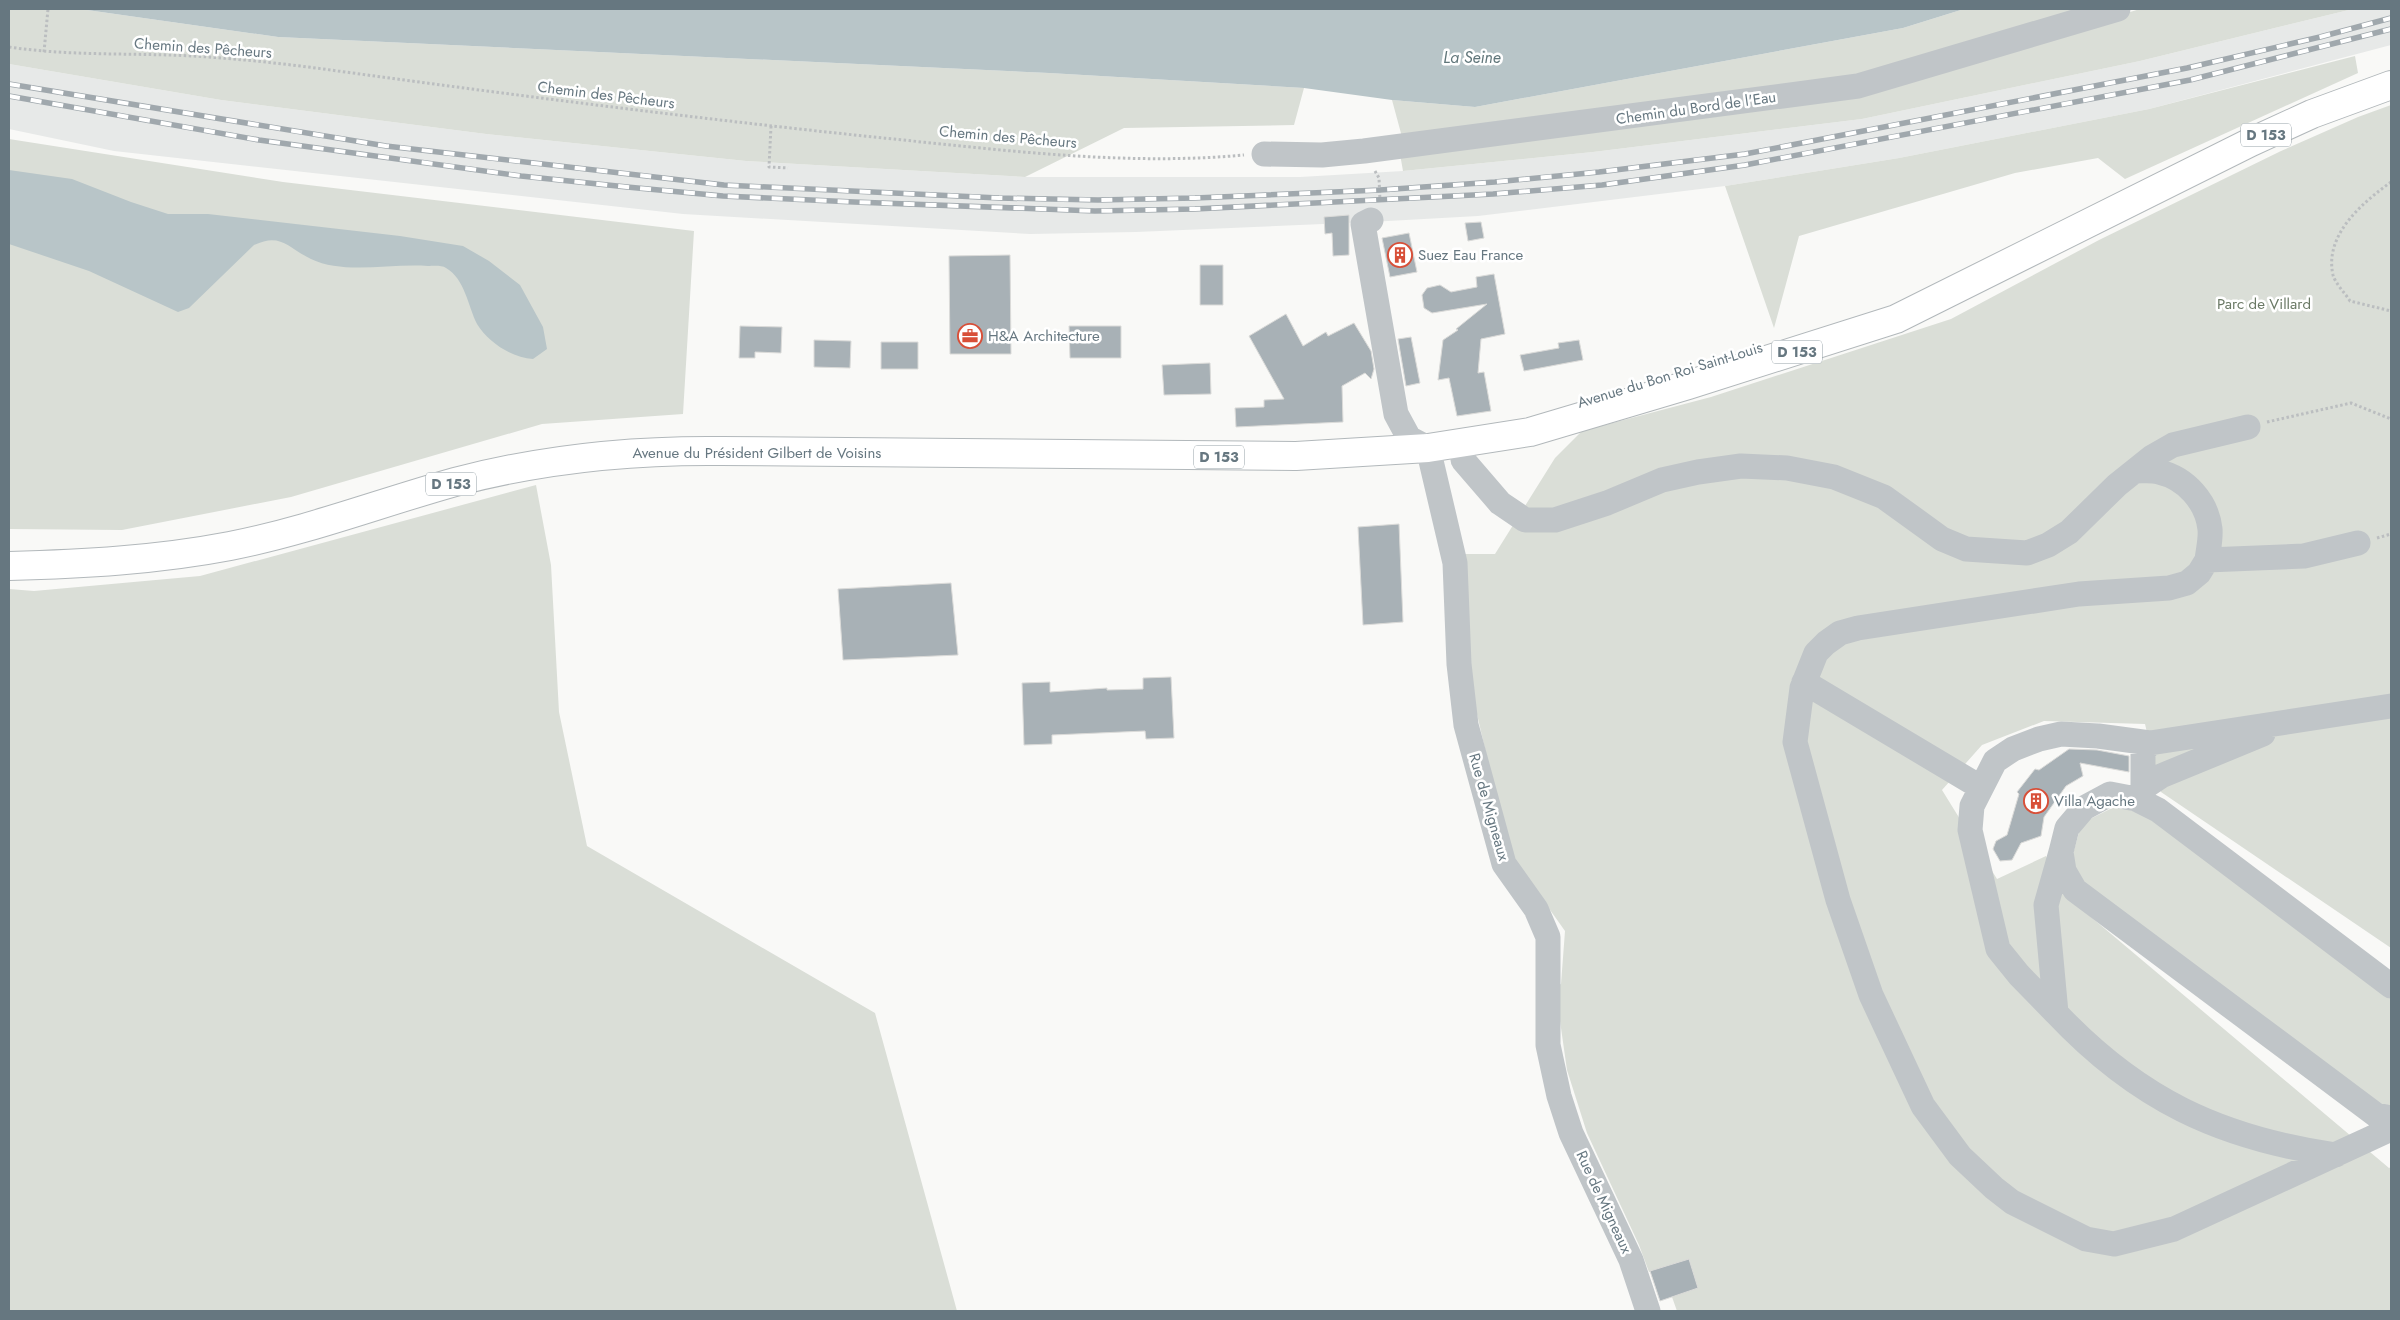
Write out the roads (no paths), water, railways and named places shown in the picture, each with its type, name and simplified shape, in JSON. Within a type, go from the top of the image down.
[{"type":"main road","name":"Avenue du Bon Roi Saint-Louis","points":[[1419,443],[1460,431],[1536,414],[1880,310],[2144,194],[2312,114],[2391,84]]},
{"type":"main road","name":"Avenue du Président Gilbert de Voisins","points":[[9,566],[120,562],[230,546],[293,532],[456,482],[538,464],[580,458],[674,451],[1009,452],[1241,457],[1296,456],[1419,443]]},
{"type":"street","name":"Chemin du Bord de l'Eau","points":[[1264,154],[1322,154],[1364,151],[1858,86],[2118,9]]},
{"type":"street","name":"Rue de Migneaux","points":[[1370,220],[1363,224],[1396,414],[1419,443],[1436,488],[1455,563],[1459,664],[1466,725],[1504,864],[1536,909],[1548,937],[1548,1046],[1559,1096],[1571,1133],[1631,1260],[1648,1311]]},
{"type":"street","points":[[1463,460],[1500,503],[1526,520],[1555,520],[1607,503],[1662,480],[1698,472],[1740,466],[1787,468],[1834,477],[1884,497],[1942,539],[1966,549],[2027,552],[2048,545],[2069,532],[2117,485],[2152,457],[2173,445],[2248,427]]},
{"type":"street","points":[[2061,852],[2064,871],[2075,890],[2382,1125],[2336,1155],[2174,1229],[2114,1244],[2086,1239],[2012,1202],[1960,1156],[1923,1106],[1872,995],[1838,900],[1795,742],[1797,711],[1804,682],[1816,653],[1840,633],[1858,628],[2079,594],[2169,588],[2188,583],[2199,574],[2208,560],[2210,529],[2204,510],[2194,492],[2180,479],[2158,471],[2136,471]]},
{"type":"street","points":[[2208,560],[2304,556],[2358,543]]},
{"type":"street","points":[[1804,682],[1980,787]]},
{"type":"street","points":[[2336,1155],[2299,1150],[2251,1137],[2198,1119],[2158,1098],[2112,1067],[2019,975],[1998,949],[1970,830],[1972,806],[1980,787],[1995,761],[2013,748],[2039,739],[2061,734],[2098,736],[2150,743],[2296,719],[2391,706]]},
{"type":"street","points":[[2056,1013],[2046,905],[2067,828],[2084,808],[2110,794],[2140,794],[2161,776],[2296,719]]},
{"type":"street","points":[[2140,794],[2143,752],[2150,743]]},
{"type":"street","points":[[2140,794],[2158,810],[2391,986]]},
{"type":"water","name":"La Seine","points":[[80,9],[1964,9],[1903,28],[1475,107],[1392,100],[1304,88],[1049,73],[278,37]]},
{"type":"water","points":[[9,170],[72,179],[168,214],[208,214],[400,236],[463,246],[489,261],[520,285],[543,327],[547,349],[533,359],[517,356],[494,343],[477,324],[458,279],[444,267],[414,265],[353,267],[324,264],[311,259],[284,243],[271,240],[254,245],[189,308],[178,312],[89,271],[9,244]]},
{"type":"railway","points":[[9,84],[386,146],[724,185],[999,198],[1098,200],[1195,198],[1380,190],[1495,182],[1599,172],[1745,154],[2187,68],[2320,37],[2391,18]]},
{"type":"railway","points":[[9,96],[259,140],[521,176],[627,187],[723,196],[854,202],[1095,211],[1195,209],[1493,194],[1602,185],[1745,165],[2190,80],[2391,29]]},
{"type":"place","name":"Suez Eau France","points":[[1400,255]]},
{"type":"place","name":"H&A Architecture","points":[[970,336]]},
{"type":"place","name":"Villa Agache","points":[[2036,801]]},
{"type":"park label","name":"Parc de Villard","points":[[2264,304]]}]
